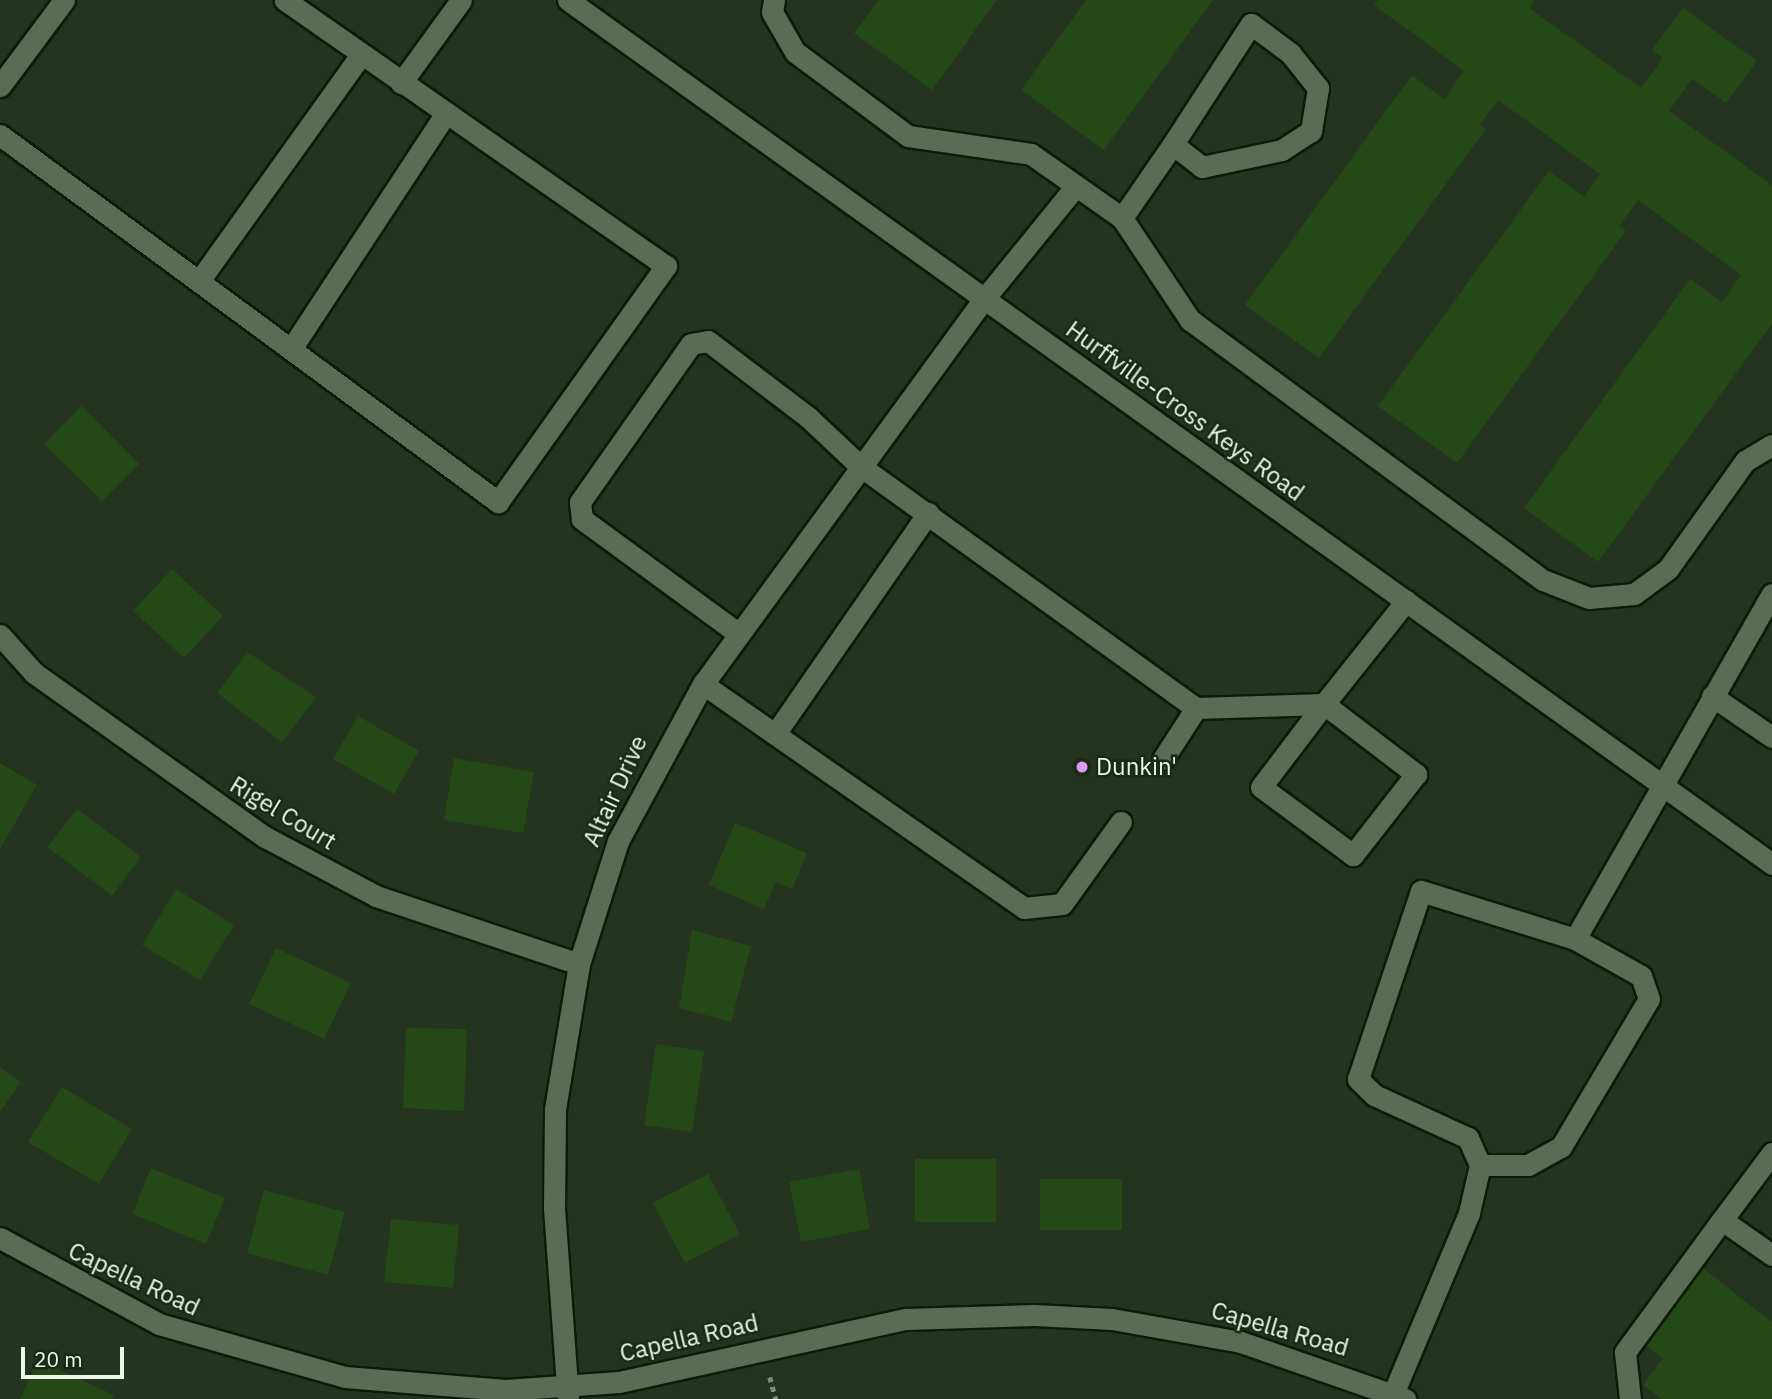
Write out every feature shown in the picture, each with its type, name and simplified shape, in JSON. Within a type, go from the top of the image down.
[{"type":"street","points":[[0,86],[64,0]]},
{"type":"street","points":[[0,135],[199,281],[293,346],[498,502],[666,266],[284,0]]},
{"type":"street","points":[[401,83],[461,0]]},
{"type":"street","name":"Hurffville-Cross Keys Road","points":[[568,0],[1772,864]]},
{"type":"street","points":[[774,0],[772,12],[795,52],[908,136],[1031,154],[1122,218],[1190,320],[1543,580],[1589,598],[1634,594],[1668,569],[1745,461],[1772,445]]},
{"type":"street","points":[[1122,218],[1251,24],[1290,53],[1318,88],[1311,131],[1282,150],[1202,167],[1173,144]]},
{"type":"street","points":[[199,281],[361,55]]},
{"type":"street","points":[[293,346],[446,113]]},
{"type":"street","name":"Altair Drive","points":[[568,1393],[552,1158],[561,1051],[579,964],[628,818],[704,684],[739,634],[984,299],[1075,187]]},
{"type":"street","points":[[739,634],[582,519],[580,502],[691,344],[708,341],[809,418],[860,467],[928,513],[1196,708],[1324,704],[1416,774],[1353,855],[1261,786],[1324,704],[1406,601]]},
{"type":"street","points":[[775,734],[928,513]]},
{"type":"street","points":[[1575,939],[1772,594]]},
{"type":"street","name":"Rigel Court","points":[[0,635],[34,673],[265,837],[376,896],[579,964]]},
{"type":"street","points":[[704,684],[1024,908],[1062,904],[1121,822]]},
{"type":"street","points":[[1712,696],[1772,737]]},
{"type":"street","points":[[1163,759],[1196,708]]},
{"type":"street","points":[[1399,1396],[1469,1213],[1480,1165],[1468,1138],[1374,1095],[1358,1079],[1421,891],[1575,939],[1641,976],[1649,999],[1561,1147],[1528,1165],[1480,1165]]},
{"type":"street","points":[[1630,1399],[1625,1352],[1772,1153]]},
{"type":"street","points":[[1723,1220],[1772,1255]]},
{"type":"street","name":"Capella Road","points":[[0,1238],[120,1307],[269,1360],[345,1377],[447,1387],[568,1393],[906,1319],[1021,1314],[1177,1328],[1311,1362],[1399,1396]]},
{"type":"building","points":[[879,0],[997,0],[932,90],[854,33]]},
{"type":"building","points":[[1086,0],[1213,0],[1104,150],[1021,90]]},
{"type":"building","points":[[1378,0],[1534,0],[1529,8],[1641,88],[1663,58],[1652,50],[1683,8],[1757,61],[1726,103],[1692,79],[1669,111],[1772,185],[1772,324],[1598,562],[1524,508],[1690,279],[1722,302],[1741,275],[1638,200],[1619,226],[1626,231],[1457,463],[1378,406],[1549,171],[1584,197],[1600,174],[1498,100],[1480,125],[1486,129],[1319,358],[1245,305],[1412,75],[1444,99],[1464,71],[1374,5]]},
{"type":"building","points":[[82,406],[139,464],[102,501],[44,444]]},
{"type":"building","points":[[172,569],[223,616],[184,658],[133,611]]},
{"type":"building","points":[[247,652],[316,697],[282,742],[217,693]]},
{"type":"building","points":[[358,716],[419,751],[394,794],[333,759]]},
{"type":"building","points":[[454,758],[534,772],[523,833],[444,820]]},
{"type":"building","points":[[0,763],[37,785],[0,849]]},
{"type":"building","points":[[77,809],[141,857],[112,896],[47,847]]},
{"type":"building","points":[[735,823],[807,853],[792,889],[776,882],[764,909],[709,885]]},
{"type":"building","points":[[176,889],[234,925],[200,980],[142,945]]},
{"type":"building","points":[[692,930],[751,946],[731,1022],[679,1008]]},
{"type":"building","points":[[276,948],[351,983],[324,1039],[249,1004]]},
{"type":"building","points":[[406,1028],[467,1029],[464,1111],[403,1108]]},
{"type":"building","points":[[656,1044],[704,1051],[692,1132],[644,1125]]},
{"type":"building","points":[[0,1067],[21,1082],[0,1112]]},
{"type":"building","points":[[62,1087],[132,1129],[99,1184],[28,1142]]},
{"type":"building","points":[[915,1159],[996,1159],[996,1222],[915,1222]]},
{"type":"building","points":[[151,1168],[225,1198],[206,1244],[132,1214]]},
{"type":"building","points":[[859,1169],[870,1229],[801,1242],[789,1182]]},
{"type":"building","points":[[708,1174],[740,1234],[685,1263],[653,1203]]},
{"type":"building","points":[[1040,1179],[1122,1179],[1122,1230],[1040,1230]]},
{"type":"building","points":[[264,1190],[345,1212],[328,1275],[247,1253]]},
{"type":"building","points":[[391,1219],[459,1225],[453,1288],[384,1282]]},
{"type":"building","points":[[1701,1267],[1772,1322],[1772,1399],[1662,1399],[1643,1385],[1663,1358],[1643,1343]]},
{"type":"building","points":[[38,1360],[114,1395],[112,1399],[20,1399]]},
{"type":"place","name":"Dunkin'","points":[[1082,767]]}]
